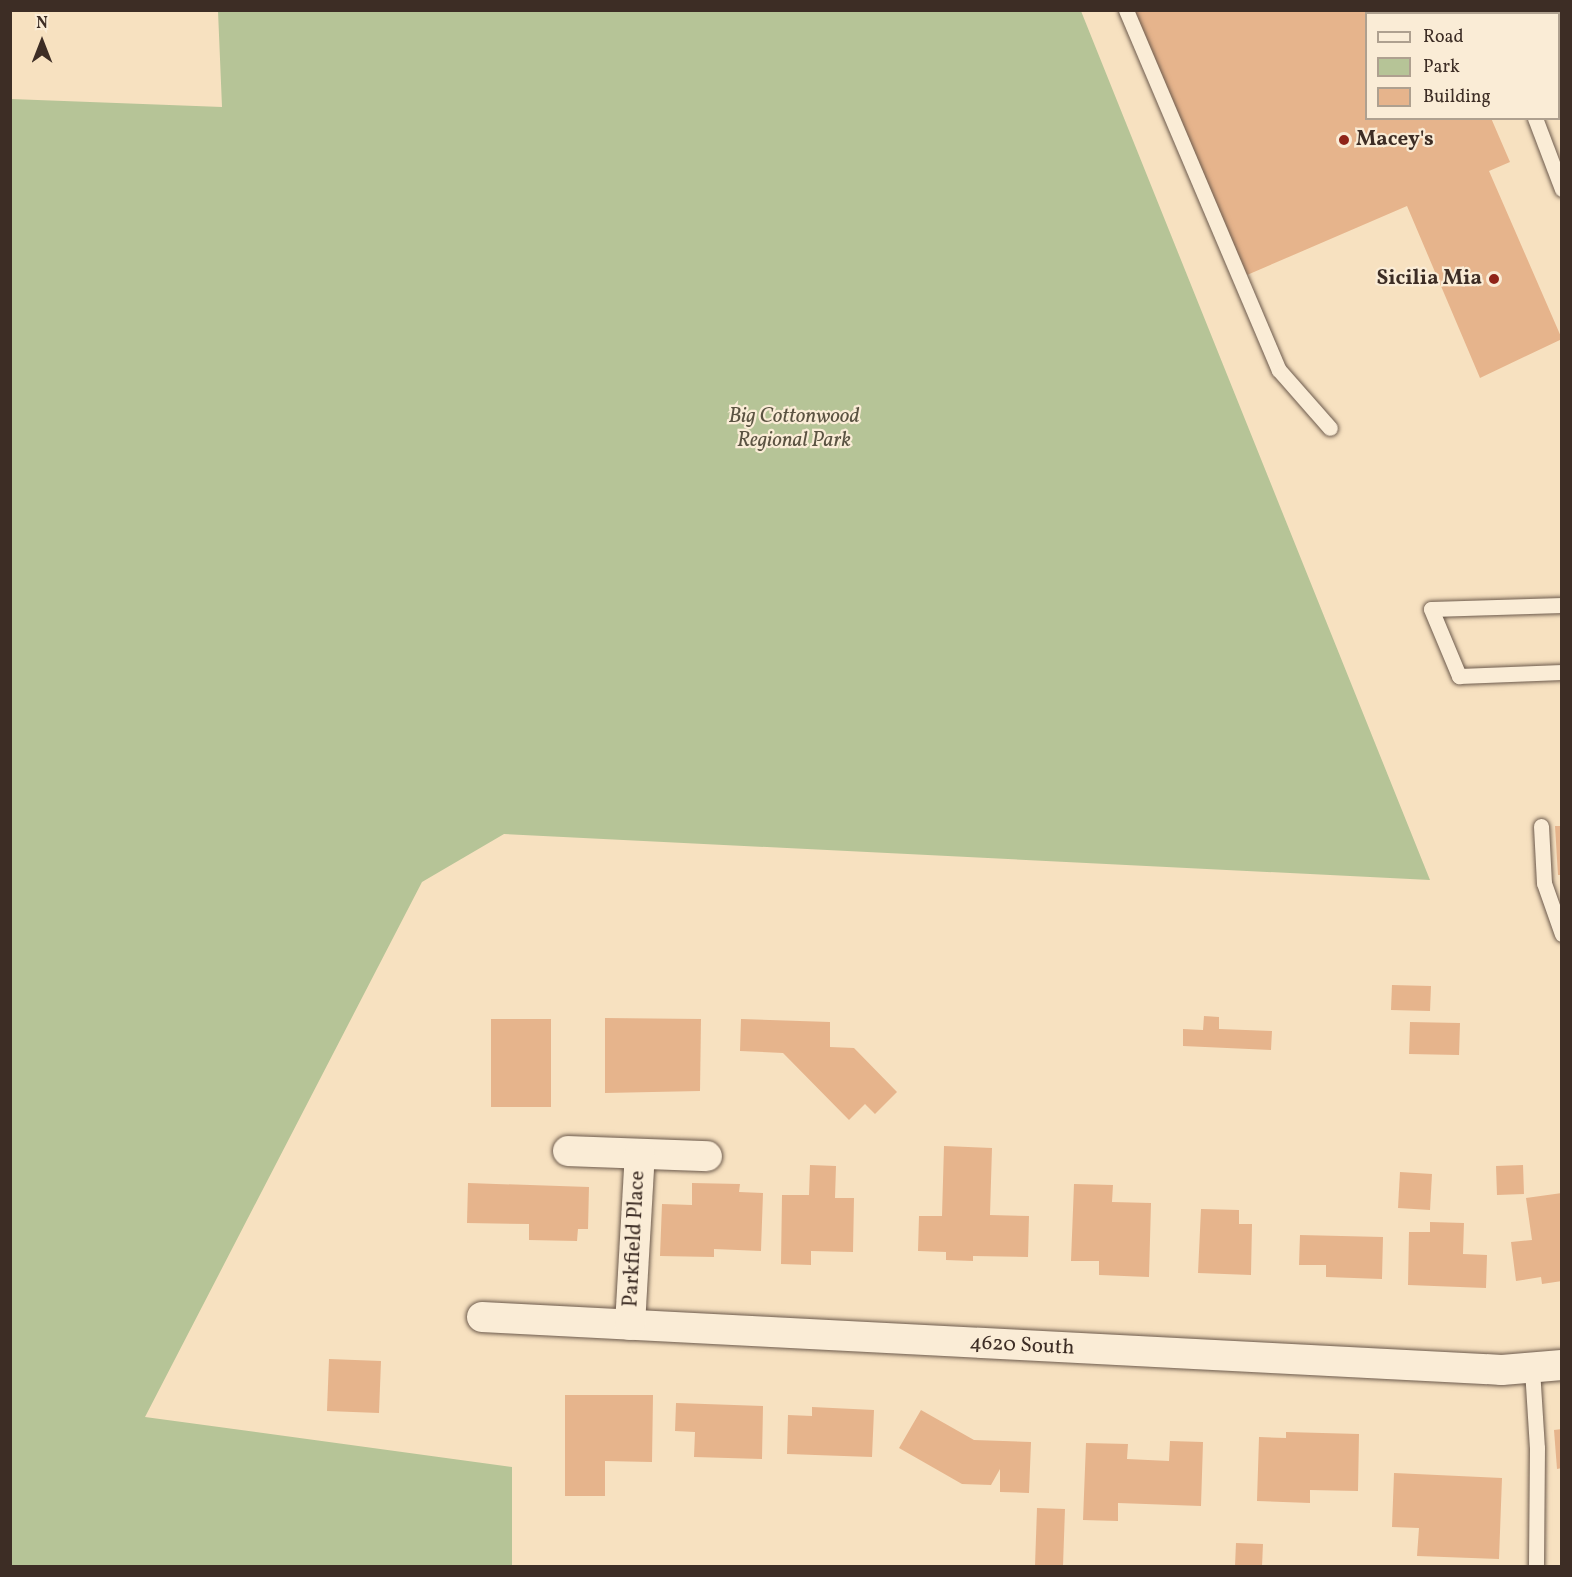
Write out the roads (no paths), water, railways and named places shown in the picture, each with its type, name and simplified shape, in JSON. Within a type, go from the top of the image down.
[{"type":"street","name":"Parkfield Place","points":[[568,1151],[707,1156]]},
{"type":"street","name":"Parkfield Place","points":[[630,1325],[640,1154]]},
{"type":"street","name":"4620 South","points":[[483,1317],[1290,1360],[1532,1369],[1562,1365]]},
{"type":"lane","points":[[1126,10],[1279,370],[1330,428]]},
{"type":"lane","points":[[1536,120],[1562,189]]},
{"type":"lane","points":[[1562,605],[1431,609],[1459,676],[1562,672]]},
{"type":"lane","points":[[1541,826],[1544,883],[1555,894],[1562,934]]},
{"type":"lane","points":[[1532,1369],[1537,1448],[1536,1566]]},
{"type":"place","name":"Macey's","points":[[1344,140]]},
{"type":"place","name":"Sicilia Mia","points":[[1494,279]]},
{"type":"park label","name":"Big Cottonwood Regional Park","points":[[794,429]]}]
